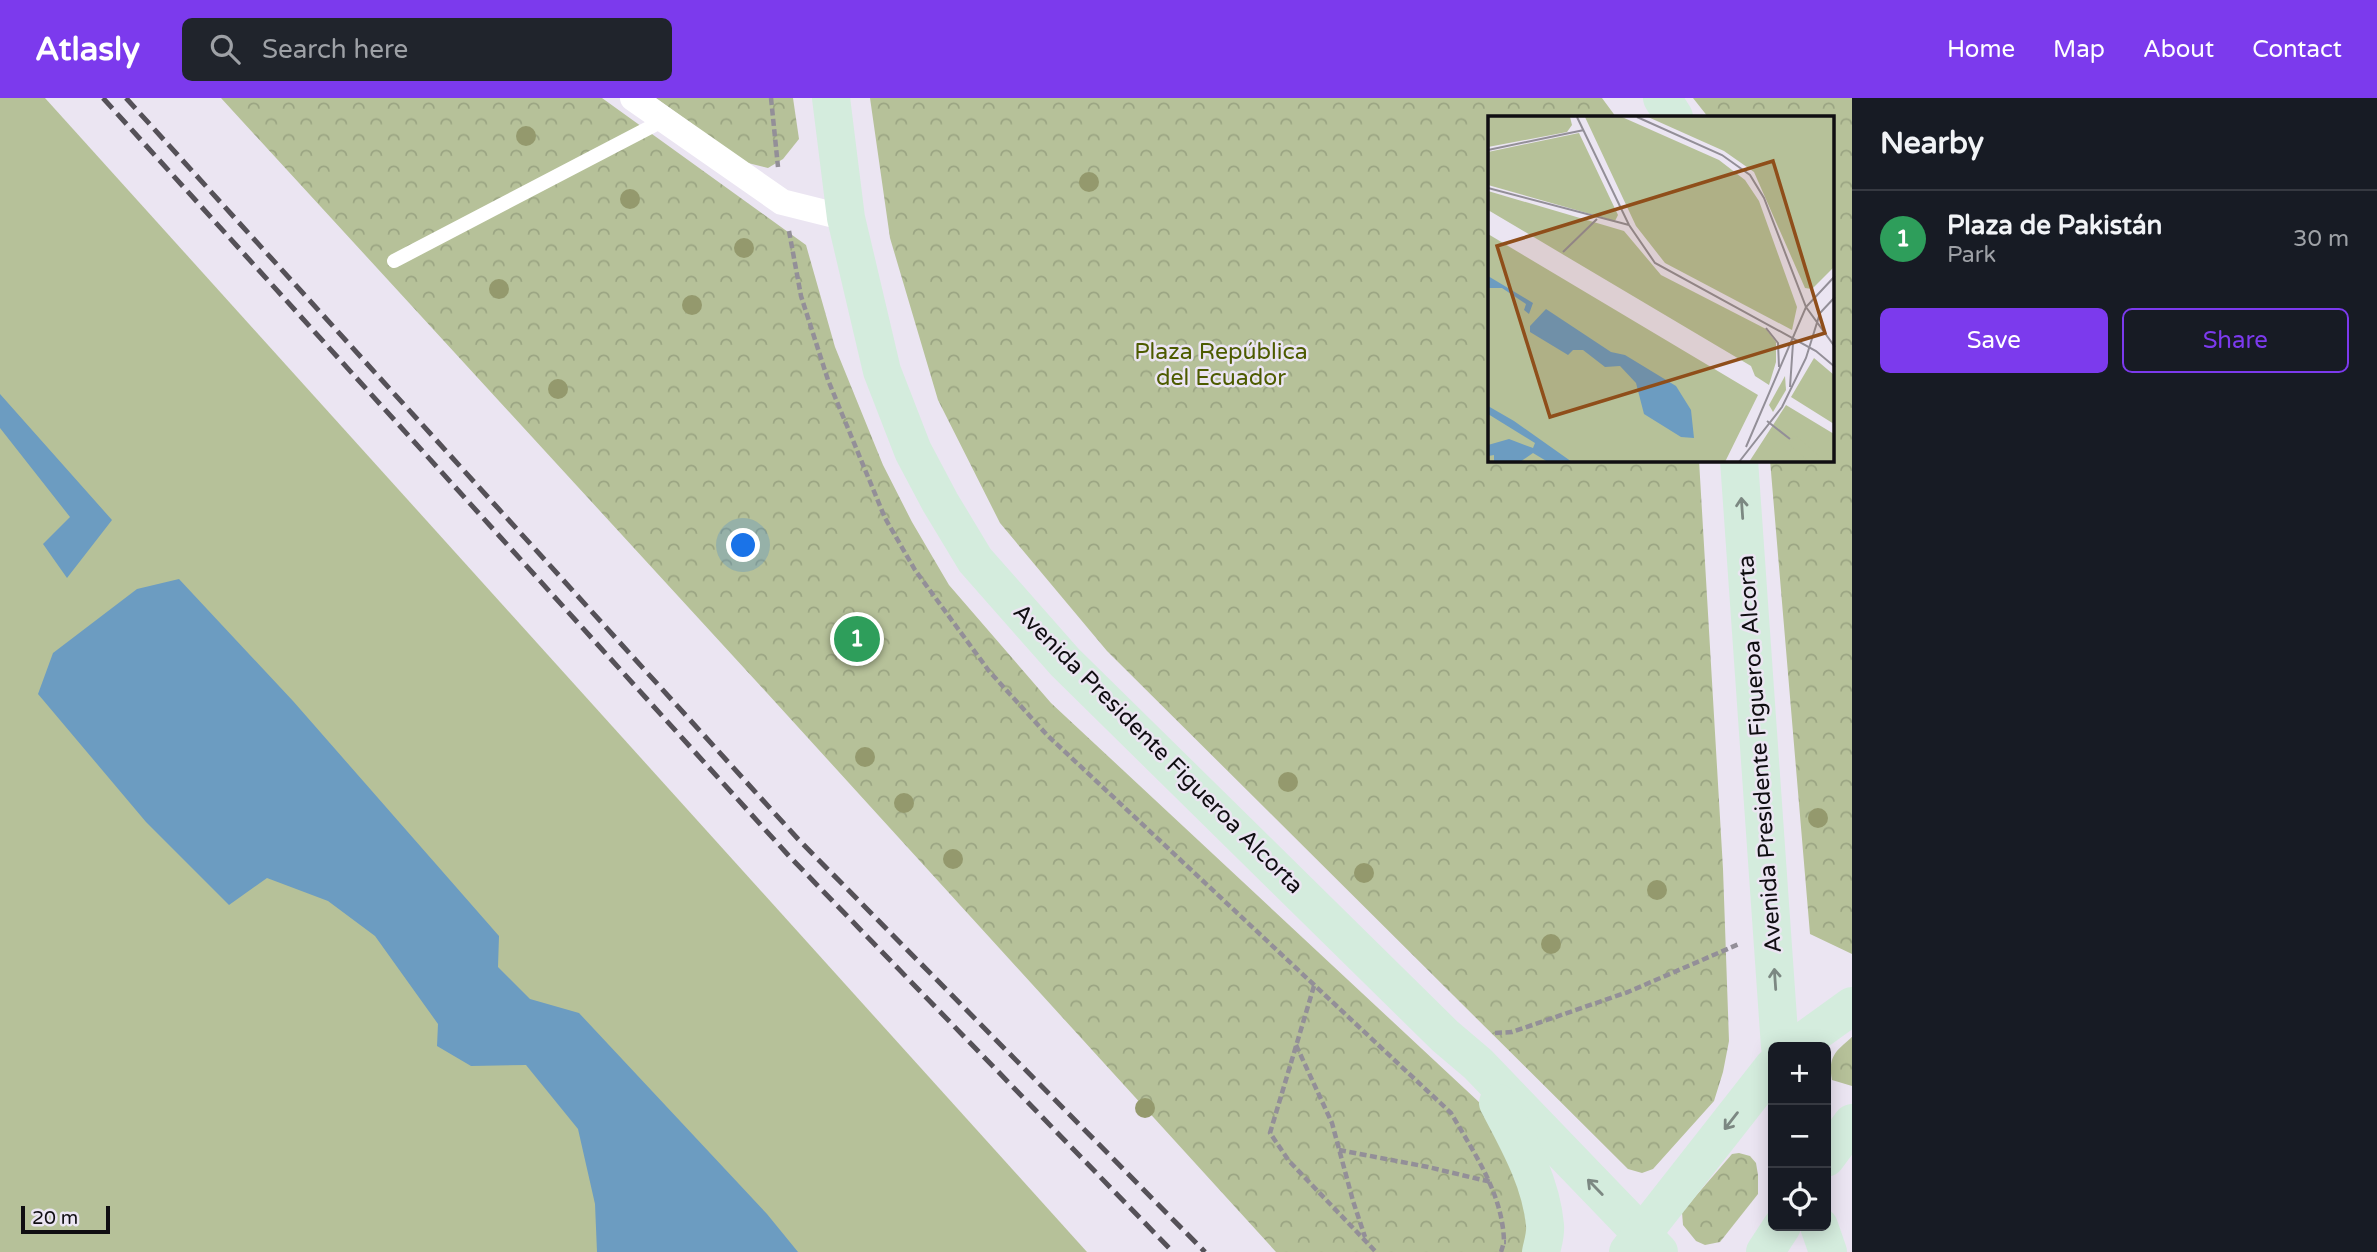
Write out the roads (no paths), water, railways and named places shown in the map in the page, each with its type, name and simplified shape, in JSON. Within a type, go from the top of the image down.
[{"type":"main road","name":"Avenida Presidente Figueroa Alcorta","points":[[831,98],[846,218],[883,371],[914,451],[940,502],[975,560],[1065,662],[1445,1035],[1478,1064],[1642,1248]]},
{"type":"main road","points":[[1662,98],[1673,116]]},
{"type":"main road","name":"Avenida Presidente Figueroa Alcorta","points":[[1739,462],[1780,1042]]},
{"type":"main road","points":[[1802,1042],[1852,1006]]},
{"type":"main road","points":[[1478,1064],[1528,1161],[1545,1226],[1542,1252]]},
{"type":"main road","points":[[1642,1248],[1768,1074]]},
{"type":"main road","points":[[1831,1151],[1852,1123]]},
{"type":"main road","points":[[1765,1252],[1779,1231]]},
{"type":"main road","points":[[1821,1231],[1828,1252]]},
{"type":"street","points":[[633,98],[782,202],[846,218]]},
{"type":"lane","points":[[394,261],[664,120]]},
{"type":"water","points":[[0,394],[112,520],[67,578],[43,544],[70,517],[0,428]]},
{"type":"water","points":[[179,579],[293,701],[499,936],[498,967],[530,999],[579,1013],[767,1214],[798,1252],[597,1252],[595,1204],[578,1129],[526,1065],[471,1066],[437,1046],[438,1024],[375,936],[328,901],[267,878],[229,905],[146,822],[38,694],[53,653],[137,589]]},
{"type":"railway","points":[[103,98],[789,856],[1173,1252]]},
{"type":"railway","points":[[126,98],[798,839],[1205,1252]]},
{"type":"place","name":"Plaza de Pakistán","points":[[857,639]]},
{"type":"park label","name":"Plaza República del Ecuador","points":[[1221,365]]}]
